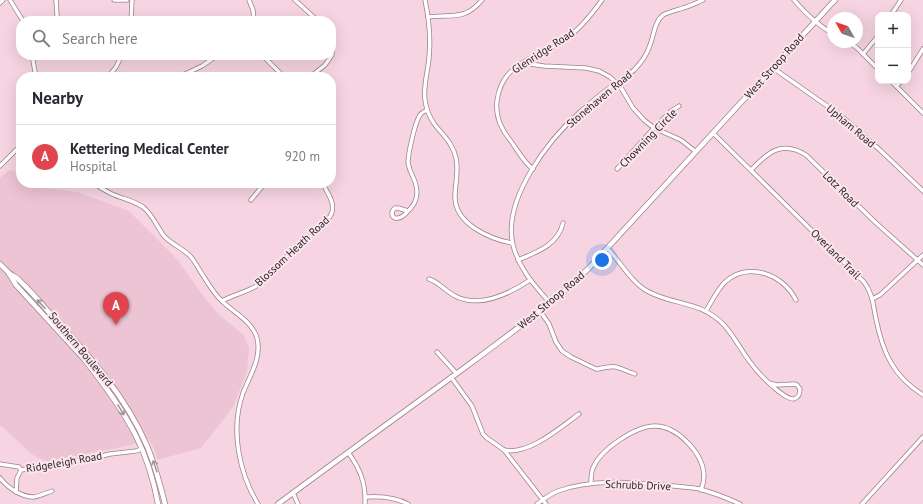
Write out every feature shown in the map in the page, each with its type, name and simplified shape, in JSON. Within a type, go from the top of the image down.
[{"type":"main road","name":"West Stroop Road","points":[[278,504],[540,311],[589,268],[834,0]]},
{"type":"main road","name":"Southern Boulevard","points":[[0,264],[21,281],[72,336],[111,384],[135,422],[147,446],[158,475],[165,504]]},
{"type":"main road","name":"Southern Boulevard","points":[[8,272],[16,285],[72,345],[93,370],[119,406],[142,449],[158,504]]},
{"type":"street","points":[[0,3],[3,0]]},
{"type":"street","points":[[10,0],[20,16]]},
{"type":"street","points":[[56,0],[57,16]]},
{"type":"street","points":[[114,0],[127,0]]},
{"type":"street","points":[[131,16],[132,0]]},
{"type":"street","points":[[249,0],[254,16]]},
{"type":"street","points":[[295,0],[313,16]]},
{"type":"street","points":[[425,0],[428,17],[429,56],[425,99],[427,110],[433,121],[447,138],[454,150],[457,165],[455,201],[458,210],[467,222],[478,231],[496,239],[512,243]]},
{"type":"street","points":[[428,17],[460,15],[471,10],[482,0]]},
{"type":"street","name":"Glenridge Road","points":[[533,169],[499,123],[497,96],[502,83],[508,73],[513,69],[549,50],[566,38],[583,23],[602,0]]},
{"type":"street","name":"Stonehaven Road","points":[[550,303],[525,274],[512,243],[512,220],[514,206],[522,188],[553,140],[572,120],[635,69],[644,58],[651,44],[657,22],[660,18],[666,14],[685,8],[702,0]]},
{"type":"street","points":[[794,0],[815,21],[827,30]]},
{"type":"street","points":[[893,12],[901,0]]},
{"type":"street","points":[[863,54],[875,40]]},
{"type":"street","points":[[857,48],[875,65]]},
{"type":"street","points":[[911,68],[923,49]]},
{"type":"street","points":[[33,60],[35,72]]},
{"type":"street","points":[[112,72],[120,60]]},
{"type":"street","points":[[191,72],[211,60]]},
{"type":"street","points":[[267,60],[279,72]]},
{"type":"street","points":[[316,72],[328,60]]},
{"type":"street","points":[[523,63],[592,69],[605,73],[620,86],[628,101],[644,120],[654,128],[681,140],[696,152]]},
{"type":"street","name":"Upham Road","points":[[773,68],[840,115],[923,191]]},
{"type":"street","points":[[898,84],[896,86],[923,113]]},
{"type":"street","name":"Chowning Circle","points":[[617,170],[654,128],[671,111],[679,106]]},
{"type":"street","points":[[408,211],[414,204],[417,192],[416,182],[409,166],[409,156],[418,120],[421,114],[427,110]]},
{"type":"street","name":"Overland Trail","points":[[713,133],[861,278],[868,288],[872,299],[880,337],[892,364],[898,374],[923,395]]},
{"type":"street","name":"Lotz Road","points":[[751,170],[765,156],[776,150],[790,148],[806,155],[875,222],[923,265]]},
{"type":"street","points":[[0,166],[16,150]]},
{"type":"street","points":[[102,188],[108,192],[132,200],[144,208],[165,237],[190,256],[222,301],[249,324],[257,338],[258,353],[242,397],[238,414],[238,445],[246,481],[258,504]]},
{"type":"street","points":[[251,200],[261,188]]},
{"type":"street","name":"Blossom Heath Road","points":[[222,301],[261,283],[292,251],[309,238],[326,221],[332,213],[332,206],[325,188]]},
{"type":"street","points":[[518,260],[543,248],[555,240],[561,232],[563,223]]},
{"type":"street","points":[[607,248],[634,280],[647,291],[662,297],[690,304],[712,315],[725,327],[765,380],[769,384],[786,397],[791,399],[796,398],[800,394],[799,386],[795,384],[769,384]]},
{"type":"street","points":[[872,299],[880,295],[923,254]]},
{"type":"street","points":[[706,311],[726,281],[737,274],[747,272],[759,272],[776,278],[790,290],[796,300]]},
{"type":"street","points":[[429,279],[438,283],[458,297],[481,301],[513,291],[530,280]]},
{"type":"street","points":[[540,311],[549,324],[559,347],[566,354],[596,369],[613,366],[635,374]]},
{"type":"street","points":[[437,352],[456,373]]},
{"type":"street","points":[[451,377],[472,406],[483,434],[504,450],[544,499],[546,504]]},
{"type":"street","points":[[504,450],[520,450],[535,444],[578,414]]},
{"type":"street","points":[[591,483],[591,473],[598,458],[618,441],[644,427],[662,426],[673,431],[686,441],[700,460],[704,472],[701,490]]},
{"type":"street","points":[[862,504],[923,437]]},
{"type":"street","name":"Ridgeleigh Road","points":[[16,492],[16,480],[21,470],[110,454],[136,451],[147,446]]},
{"type":"street","points":[[348,452],[362,476],[366,497],[365,504]]},
{"type":"street","points":[[0,464],[19,467],[21,470]]},
{"type":"street","points":[[1,479],[8,487],[25,496],[30,497],[52,491]]},
{"type":"street","points":[[0,485],[1,479]]},
{"type":"street","name":"Schrubb Drive","points":[[537,504],[556,492],[591,483],[674,486],[701,490],[722,496],[740,504]]},
{"type":"street","points":[[292,493],[298,504]]},
{"type":"street","points":[[366,497],[398,499],[408,504]]},
{"type":"shaded area","points":[[9,170],[13,170],[16,173],[16,188],[55,189],[77,192],[129,211],[175,257],[219,315],[244,335],[249,349],[247,371],[233,407],[201,448],[157,460],[155,451],[149,439],[118,448],[47,461],[30,453],[0,426],[0,178]]},
{"type":"place","name":"Kettering Medical Center","points":[[116,325]]}]
